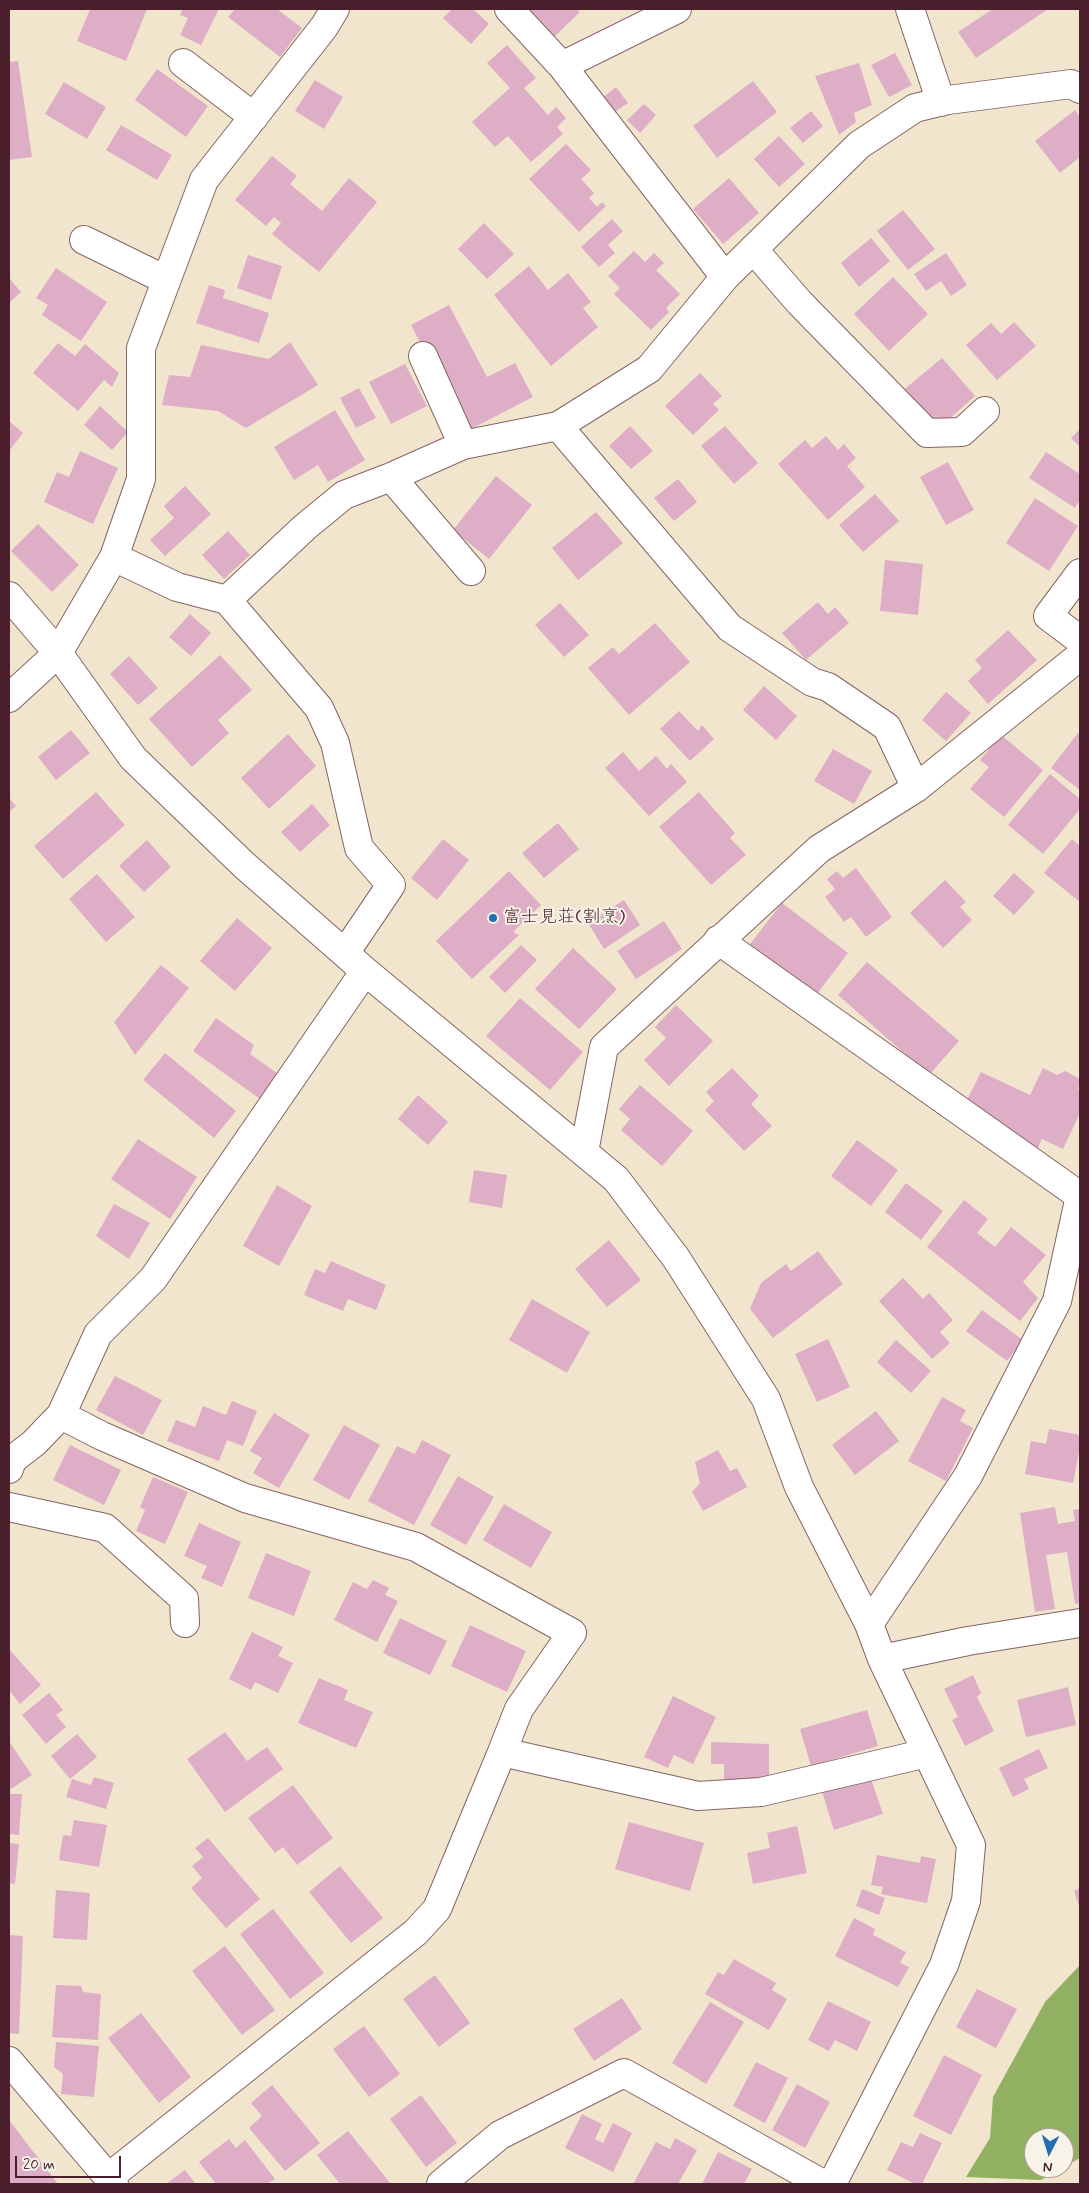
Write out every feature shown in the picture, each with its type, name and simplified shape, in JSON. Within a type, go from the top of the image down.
[{"type":"street","points":[[509,9],[562,66],[725,277]]},
{"type":"street","points":[[562,66],[677,9]]},
{"type":"street","points":[[910,9],[941,102]]},
{"type":"street","points":[[9,698],[58,653],[114,557],[141,479],[141,348],[204,180],[254,117],[324,13]]},
{"type":"street","points":[[183,63],[254,117]]},
{"type":"street","points":[[227,600],[305,527],[344,495],[391,477],[463,445],[558,426],[650,369],[725,277],[858,145],[915,108],[941,102],[1071,84],[1080,89]]},
{"type":"street","points":[[84,240],[166,280]]},
{"type":"street","points":[[753,249],[799,302],[927,433],[962,432],[986,411]]},
{"type":"street","points":[[423,356],[463,445]]},
{"type":"street","points":[[558,426],[730,628],[812,682],[828,687],[887,727],[916,788]]},
{"type":"street","points":[[391,477],[471,571]]},
{"type":"street","points":[[114,557],[177,587],[227,600],[319,708],[335,743],[359,848],[391,885],[345,953]]},
{"type":"street","points":[[1080,573],[1048,616],[1080,640]]},
{"type":"street","points":[[9,596],[58,653],[133,758],[244,865],[365,971],[616,1179],[676,1258],[766,1399],[799,1487],[869,1624],[882,1659],[971,1844],[966,1901],[944,1965],[832,2184]]},
{"type":"street","points":[[584,1152],[604,1048],[718,940],[819,849],[916,788],[1080,656]]},
{"type":"street","points":[[718,940],[1080,1196],[1075,1242],[1058,1301],[968,1476],[869,1624]]},
{"type":"street","points":[[9,1468],[12,1460],[34,1443],[61,1414],[98,1334],[153,1280],[365,971]]},
{"type":"street","points":[[9,2061],[111,2181],[416,1932],[438,1909],[519,1709],[572,1633],[416,1547],[245,1498],[102,1436],[61,1414]]},
{"type":"street","points":[[9,1507],[105,1528],[184,1599],[185,1623]]},
{"type":"street","points":[[882,1659],[968,1640],[1080,1623]]},
{"type":"street","points":[[502,1752],[698,1796],[761,1792],[927,1753]]},
{"type":"street","points":[[441,2184],[500,2135],[624,2073],[823,2184]]},
{"type":"green space","points":[[1080,1965],[1080,2158],[1074,2161],[1074,2128],[1024,2128],[1024,2178],[1045,2178],[1041,2180],[966,2177],[990,2138],[993,2097],[1045,2002]]},
{"type":"building","points":[[90,9],[147,9],[126,61],[77,41]]},
{"type":"building","points":[[183,9],[219,9],[201,45],[180,35],[188,18],[180,15]]},
{"type":"building","points":[[235,9],[277,9],[302,28],[280,57],[228,17]]},
{"type":"building","points":[[452,9],[473,9],[489,24],[471,44],[443,18]]},
{"type":"building","points":[[526,9],[576,9],[580,12],[554,37]]},
{"type":"building","points":[[993,9],[1048,9],[976,58],[958,32]]},
{"type":"building","points":[[507,45],[536,78],[524,88],[548,115],[556,107],[566,118],[557,127],[563,134],[531,162],[508,136],[495,147],[472,122],[510,88],[487,63]]},
{"type":"building","points":[[895,53],[912,85],[889,97],[871,65]]},
{"type":"building","points":[[18,61],[32,157],[9,160],[9,62]]},
{"type":"building","points":[[859,63],[872,105],[854,113],[856,122],[839,135],[815,76]]},
{"type":"building","points":[[157,69],[208,106],[186,137],[135,100]]},
{"type":"building","points":[[315,80],[343,97],[324,129],[295,111]]},
{"type":"building","points":[[753,81],[777,112],[717,158],[693,126]]},
{"type":"building","points":[[64,82],[106,107],[87,139],[45,114]]},
{"type":"building","points":[[616,87],[628,103],[612,114],[601,99]]},
{"type":"building","points":[[644,104],[656,115],[640,133],[627,120]]},
{"type":"building","points":[[1075,110],[1080,117],[1080,157],[1060,173],[1035,141]]},
{"type":"building","points":[[811,111],[823,126],[803,143],[790,128]]},
{"type":"building","points":[[121,125],[172,155],[157,180],[106,150]]},
{"type":"building","points":[[779,136],[805,164],[779,187],[754,159]]},
{"type":"building","points":[[566,144],[591,170],[581,179],[594,193],[589,198],[597,207],[602,202],[606,206],[579,232],[529,179]]},
{"type":"building","points":[[272,156],[297,176],[290,184],[322,211],[349,178],[377,202],[319,272],[272,234],[281,223],[274,217],[266,226],[235,200]]},
{"type":"building","points":[[729,178],[759,213],[723,244],[693,209]]},
{"type":"building","points":[[903,210],[935,249],[908,270],[877,231]]},
{"type":"building","points":[[612,219],[623,231],[608,245],[615,253],[599,267],[581,247]]},
{"type":"building","points":[[484,223],[514,254],[487,279],[458,249]]},
{"type":"building","points":[[871,238],[890,261],[859,287],[841,263]]},
{"type":"building","points":[[634,251],[645,262],[654,253],[664,263],[656,270],[680,294],[666,308],[669,312],[651,330],[614,294],[620,288],[608,276]]},
{"type":"building","points":[[946,253],[967,285],[951,296],[941,281],[926,291],[914,274]]},
{"type":"building","points":[[248,255],[282,266],[271,300],[237,288]]},
{"type":"building","points":[[529,266],[548,290],[568,273],[591,302],[583,308],[598,327],[551,366],[494,295]]},
{"type":"building","points":[[56,268],[107,302],[81,341],[42,315],[48,305],[36,298]]},
{"type":"building","points":[[893,277],[928,314],[889,351],[854,314]]},
{"type":"building","points":[[9,278],[21,292],[9,303]]},
{"type":"building","points":[[209,285],[225,290],[223,298],[269,313],[259,343],[196,323]]},
{"type":"building","points":[[449,305],[487,377],[515,363],[533,397],[467,431],[411,325]]},
{"type":"building","points":[[1014,322],[1036,346],[997,380],[966,345],[991,323],[1001,334]]},
{"type":"building","points":[[290,342],[318,385],[246,428],[218,411],[162,405],[169,375],[190,377],[201,345],[269,359]]},
{"type":"building","points":[[58,343],[75,356],[85,344],[119,373],[112,387],[104,380],[78,411],[33,373]]},
{"type":"building","points":[[942,358],[975,396],[946,422],[926,420],[901,392]]},
{"type":"building","points":[[405,364],[427,406],[391,424],[369,382]]},
{"type":"building","points":[[700,373],[722,396],[713,404],[719,410],[693,435],[665,406]]},
{"type":"building","points":[[359,388],[376,418],[356,428],[340,398]]},
{"type":"building","points":[[100,406],[128,432],[112,450],[84,425]]},
{"type":"building","points":[[335,410],[365,460],[328,482],[318,465],[294,480],[274,447]]},
{"type":"building","points":[[9,421],[23,433],[9,451]]},
{"type":"building","points":[[630,426],[653,451],[631,469],[609,446]]},
{"type":"building","points":[[725,426],[758,463],[734,484],[701,446]]},
{"type":"building","points":[[1080,429],[1080,447],[1071,438]]},
{"type":"building","points":[[826,436],[838,450],[844,444],[856,458],[847,466],[865,487],[828,520],[778,464],[805,440],[812,448]]},
{"type":"building","points":[[80,451],[118,468],[93,524],[44,502],[57,472],[69,477]]},
{"type":"building","points":[[1046,452],[1080,474],[1080,500],[1075,508],[1029,478]]},
{"type":"building","points":[[948,462],[974,510],[946,525],[920,477]]},
{"type":"building","points":[[496,476],[532,505],[489,559],[453,530]]},
{"type":"building","points":[[678,479],[697,502],[674,521],[654,498]]},
{"type":"building","points":[[185,486],[211,514],[165,556],[150,540],[174,518],[164,506]]},
{"type":"building","points":[[875,494],[899,521],[863,552],[839,525]]},
{"type":"building","points":[[1035,498],[1078,526],[1049,571],[1006,543]]},
{"type":"building","points":[[596,512],[623,543],[578,580],[552,548]]},
{"type":"building","points":[[38,524],[79,565],[52,592],[11,551]]},
{"type":"building","points":[[228,531],[250,555],[224,579],[202,555]]},
{"type":"building","points":[[885,560],[923,564],[918,615],[880,611]]},
{"type":"building","points":[[818,602],[828,614],[835,607],[849,623],[806,660],[782,633]]},
{"type":"building","points":[[560,603],[589,635],[564,657],[535,625]]},
{"type":"building","points":[[190,614],[211,633],[191,656],[169,637]]},
{"type":"building","points":[[655,623],[690,662],[629,715],[588,668],[613,647],[619,654]]},
{"type":"building","points":[[1008,630],[1037,660],[988,704],[968,681],[982,668],[975,660]]},
{"type":"building","points":[[220,655],[252,690],[218,720],[229,733],[192,767],[149,719]]},
{"type":"building","points":[[129,656],[158,688],[138,705],[110,674]]},
{"type":"building","points":[[764,686],[797,716],[776,740],[743,710]]},
{"type":"building","points":[[946,692],[971,713],[946,741],[922,720]]},
{"type":"building","points":[[679,711],[698,731],[702,725],[714,739],[690,761],[660,729]]},
{"type":"building","points":[[71,730],[90,753],[56,780],[38,757]]},
{"type":"building","points":[[1078,733],[1080,734],[1080,790],[1051,768]]},
{"type":"building","points":[[288,734],[316,766],[269,809],[241,778]]},
{"type":"building","points":[[1001,735],[1043,770],[1004,817],[970,789],[989,767],[980,760]]},
{"type":"building","points":[[833,749],[872,771],[854,804],[814,781]]},
{"type":"building","points":[[623,752],[639,771],[656,756],[667,769],[671,764],[687,782],[649,816],[605,768]]},
{"type":"building","points":[[1050,774],[1080,799],[1080,809],[1043,854],[1008,825]]},
{"type":"building","points":[[96,792],[125,825],[63,879],[34,846]]},
{"type":"building","points":[[699,792],[735,833],[730,838],[746,855],[711,885],[659,827]]},
{"type":"building","points":[[9,798],[16,806],[9,812]]},
{"type":"building","points":[[312,804],[330,825],[300,852],[281,832]]},
{"type":"building","points":[[558,823],[579,849],[544,878],[522,853]]},
{"type":"building","points":[[443,839],[469,860],[437,900],[411,878]]},
{"type":"building","points":[[1072,839],[1080,846],[1080,902],[1044,873]]},
{"type":"building","points":[[147,840],[171,867],[144,892],[119,866]]},
{"type":"building","points":[[856,868],[892,917],[866,937],[851,917],[844,922],[825,897],[835,889],[827,879],[837,871],[843,878]]},
{"type":"building","name":"富士見荘(割烹)","points":[[509,871],[541,905],[513,932],[519,935],[472,979],[436,941]]},
{"type":"building","points":[[1014,873],[1035,892],[1014,915],[993,896]]},
{"type":"building","points":[[97,874],[135,917],[106,942],[69,899]]},
{"type":"building","points":[[945,880],[966,902],[960,907],[972,920],[943,948],[910,913]]},
{"type":"building","points":[[624,900],[640,925],[604,949],[588,923]]},
{"type":"building","points":[[782,903],[848,953],[817,994],[750,944]]},
{"type":"building","points":[[237,918],[272,948],[235,991],[200,961]]},
{"type":"building","points":[[664,921],[682,949],[636,979],[617,951]]},
{"type":"building","points":[[521,945],[537,960],[505,993],[489,977]]},
{"type":"building","points":[[573,948],[617,989],[579,1029],[535,989]]},
{"type":"building","points":[[867,962],[959,1041],[929,1075],[838,995]]},
{"type":"building","points":[[161,965],[189,988],[135,1055],[114,1022]]},
{"type":"building","points":[[520,998],[583,1052],[550,1090],[486,1036]]},
{"type":"building","points":[[676,1005],[713,1041],[669,1086],[644,1060],[666,1038],[655,1027]]},
{"type":"building","points":[[216,1018],[254,1045],[250,1054],[281,1076],[263,1101],[193,1051]]},
{"type":"building","points":[[165,1053],[236,1111],[214,1138],[143,1080]]},
{"type":"building","points":[[732,1068],[759,1096],[751,1104],[772,1126],[744,1151],[705,1110],[714,1101],[706,1092]]},
{"type":"building","points":[[1043,1068],[1057,1075],[1065,1071],[1080,1079],[1078,1090],[1080,1091],[1080,1113],[1063,1149],[1042,1139],[1038,1148],[961,1112],[981,1072],[1030,1095]]},
{"type":"building","points":[[640,1085],[693,1131],[662,1166],[621,1130],[630,1119],[619,1109]]},
{"type":"building","points":[[418,1095],[448,1122],[428,1145],[398,1119]]},
{"type":"building","points":[[138,1139],[197,1177],[170,1219],[111,1179]]},
{"type":"building","points":[[857,1140],[898,1170],[871,1206],[831,1176]]},
{"type":"building","points":[[474,1170],[507,1175],[502,1208],[469,1202]]},
{"type":"building","points":[[906,1183],[943,1211],[921,1240],[885,1212]]},
{"type":"building","points":[[277,1185],[312,1206],[279,1266],[243,1246]]},
{"type":"building","points":[[964,1200],[988,1219],[977,1233],[995,1247],[1011,1227],[1046,1255],[1023,1282],[1038,1298],[1020,1321],[927,1247]]},
{"type":"building","points":[[114,1204],[150,1223],[129,1259],[96,1236]]},
{"type":"building","points":[[609,1240],[641,1280],[607,1307],[575,1269]]},
{"type":"building","points":[[818,1251],[843,1284],[773,1338],[750,1309],[761,1283],[786,1264],[791,1271]]},
{"type":"building","points":[[331,1261],[386,1285],[376,1310],[348,1299],[343,1311],[304,1295],[315,1269],[325,1273]]},
{"type":"building","points":[[903,1278],[923,1299],[929,1293],[953,1320],[940,1332],[950,1343],[932,1359],[879,1301]]},
{"type":"building","points":[[532,1299],[590,1332],[567,1373],[509,1340]]},
{"type":"building","points":[[982,1310],[1023,1340],[1007,1361],[966,1331]]},
{"type":"building","points":[[828,1339],[850,1387],[817,1402],[795,1354]]},
{"type":"building","points":[[896,1340],[931,1371],[911,1393],[877,1362]]},
{"type":"building","points":[[115,1376],[162,1400],[143,1435],[96,1410]]},
{"type":"building","points":[[942,1397],[966,1410],[960,1421],[973,1428],[946,1481],[908,1461]]},
{"type":"building","points":[[232,1401],[257,1411],[243,1446],[227,1440],[219,1461],[167,1441],[176,1420],[195,1427],[203,1406],[226,1415]]},
{"type":"building","points":[[876,1411],[899,1441],[855,1475],[832,1445]]},
{"type":"building","points":[[274,1413],[310,1435],[279,1488],[253,1473],[262,1458],[250,1451]]},
{"type":"building","points":[[344,1425],[380,1445],[349,1500],[313,1480]]},
{"type":"building","points":[[1049,1429],[1080,1435],[1080,1447],[1073,1483],[1025,1474],[1031,1441],[1046,1444]]},
{"type":"building","points":[[422,1440],[451,1455],[414,1525],[368,1501],[397,1446],[415,1454]]},
{"type":"building","points":[[70,1445],[121,1470],[104,1505],[53,1480]]},
{"type":"building","points":[[718,1450],[730,1471],[737,1468],[747,1487],[703,1511],[692,1492],[700,1483],[695,1462]]},
{"type":"building","points":[[458,1476],[494,1497],[466,1545],[430,1525]]},
{"type":"building","points":[[153,1477],[188,1492],[165,1544],[136,1531],[145,1510],[140,1507]]},
{"type":"building","points":[[504,1504],[552,1532],[531,1568],[483,1540]]},
{"type":"building","points":[[1055,1507],[1058,1524],[1075,1521],[1073,1510],[1080,1509],[1080,1603],[1075,1604],[1067,1552],[1046,1555],[1055,1609],[1035,1612],[1020,1513]]},
{"type":"building","points":[[199,1523],[241,1542],[222,1587],[201,1578],[207,1566],[184,1556]]},
{"type":"building","points":[[266,1553],[311,1571],[294,1616],[248,1598]]},
{"type":"building","points":[[373,1580],[389,1588],[385,1595],[398,1601],[377,1642],[334,1620],[353,1582],[367,1589]]},
{"type":"building","points":[[400,1618],[447,1641],[430,1675],[383,1653]]},
{"type":"building","points":[[470,1625],[526,1651],[507,1692],[451,1666]]},
{"type":"building","points":[[252,1632],[283,1647],[278,1656],[293,1663],[278,1693],[255,1682],[251,1690],[229,1679]]},
{"type":"building","points":[[9,1649],[41,1685],[20,1704],[9,1690]]},
{"type":"building","points":[[973,1675],[981,1693],[977,1697],[994,1731],[965,1746],[952,1720],[958,1717],[944,1689]]},
{"type":"building","points":[[319,1678],[348,1690],[344,1700],[373,1712],[356,1748],[298,1723]]},
{"type":"building","points":[[1068,1687],[1076,1725],[1026,1737],[1017,1700]]},
{"type":"building","points":[[49,1693],[63,1710],[56,1715],[66,1727],[46,1744],[22,1715]]},
{"type":"building","points":[[673,1696],[716,1717],[693,1764],[674,1755],[668,1768],[644,1757]]},
{"type":"building","points":[[867,1710],[878,1746],[811,1766],[800,1729]]},
{"type":"building","points":[[225,1732],[247,1761],[267,1747],[283,1769],[225,1812],[187,1759]]},
{"type":"building","points":[[77,1734],[97,1757],[70,1779],[51,1756]]},
{"type":"building","points":[[711,1742],[769,1744],[769,1781],[724,1779],[724,1764],[711,1764]]},
{"type":"building","points":[[10,1743],[32,1775],[11,1789],[9,1785]]},
{"type":"building","points":[[1039,1749],[1048,1768],[1024,1779],[1029,1789],[1013,1797],[999,1768]]},
{"type":"building","points":[[870,1776],[883,1814],[834,1830],[822,1792]]},
{"type":"building","points":[[94,1777],[114,1783],[106,1809],[66,1797],[72,1779],[91,1785]]},
{"type":"building","points":[[293,1785],[333,1838],[297,1865],[283,1847],[275,1853],[248,1818]]},
{"type":"building","points":[[9,1794],[22,1794],[19,1835],[9,1834]]},
{"type":"building","points":[[74,1820],[107,1825],[99,1867],[59,1860],[63,1835],[71,1836]]},
{"type":"building","points":[[629,1822],[704,1843],[690,1891],[615,1869]]},
{"type":"building","points":[[797,1826],[807,1873],[753,1884],[747,1853],[770,1848],[767,1833]]},
{"type":"building","points":[[208,1838],[260,1899],[226,1928],[191,1888],[202,1878],[192,1866],[203,1857],[195,1848]]},
{"type":"building","points":[[9,1843],[19,1844],[15,1884],[9,1883]]},
{"type":"building","points":[[877,1855],[920,1863],[921,1856],[936,1859],[927,1903],[881,1894],[883,1887],[871,1885]]},
{"type":"building","points":[[340,1866],[383,1918],[351,1943],[309,1892]]},
{"type":"building","points":[[1080,1888],[1080,1909],[1074,1891]]},
{"type":"building","points":[[862,1889],[885,1898],[879,1915],[856,1906]]},
{"type":"building","points":[[56,1890],[90,1893],[87,1940],[53,1938]]},
{"type":"building","points":[[273,1909],[324,1973],[290,1999],[240,1934]]},
{"type":"building","points":[[854,1918],[875,1929],[873,1935],[906,1952],[900,1963],[909,1967],[898,1987],[835,1956]]},
{"type":"building","points":[[9,1935],[23,1936],[19,2034],[9,2033]]},
{"type":"building","points":[[225,1946],[275,2010],[242,2035],[192,1971]]},
{"type":"building","points":[[734,1959],[776,1983],[772,1990],[787,1999],[769,2030],[705,1994],[718,1972],[724,1975]]},
{"type":"building","points":[[435,1975],[470,2023],[439,2047],[403,1999]]},
{"type":"building","points":[[56,1985],[81,1986],[83,1992],[101,1994],[98,2040],[52,2037]]},
{"type":"building","points":[[977,1989],[1017,2009],[996,2048],[956,2027]]},
{"type":"building","points":[[622,1998],[642,2029],[594,2061],[573,2029]]},
{"type":"building","points":[[828,2001],[871,2022],[857,2051],[835,2040],[829,2051],[808,2040]]},
{"type":"building","points":[[710,2002],[744,2022],[706,2084],[672,2063]]},
{"type":"building","points":[[141,2013],[191,2077],[159,2103],[108,2038]]},
{"type":"building","points":[[364,2026],[400,2074],[369,2097],[333,2049]]},
{"type":"building","points":[[56,2042],[99,2046],[94,2097],[61,2094],[63,2074],[54,2067]]},
{"type":"building","points":[[944,2055],[982,2075],[951,2135],[913,2116]]},
{"type":"building","points":[[756,2062],[788,2078],[765,2123],[733,2106]]},
{"type":"building","points":[[797,2084],[830,2102],[805,2148],[772,2130]]},
{"type":"building","points":[[272,2085],[320,2143],[285,2171],[249,2128],[262,2116],[251,2103]]},
{"type":"building","points":[[421,2095],[457,2143],[426,2167],[390,2119]]},
{"type":"building","points":[[582,2114],[602,2124],[595,2139],[603,2143],[613,2123],[632,2133],[613,2172],[565,2148]]},
{"type":"building","points":[[9,2120],[58,2184],[9,2184]]},
{"type":"building","points":[[348,2131],[391,2184],[340,2184],[317,2155]]},
{"type":"building","points":[[920,2133],[942,2143],[922,2184],[915,2184],[887,2170],[901,2142],[913,2147]]},
{"type":"building","points":[[675,2138],[697,2150],[678,2184],[633,2184],[656,2142],[670,2149]]},
{"type":"building","points":[[229,2139],[236,2148],[245,2140],[275,2179],[267,2184],[216,2184],[199,2162]]},
{"type":"building","points":[[718,2152],[752,2169],[744,2184],[702,2184]]},
{"type":"building","points":[[185,2170],[196,2184],[166,2184]]},
{"type":"place","name":"富士見荘(割烹)","points":[[493,918]]}]
